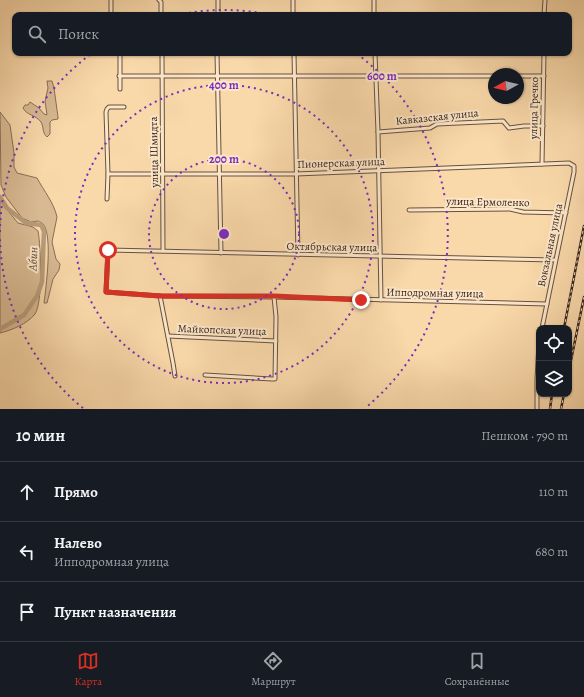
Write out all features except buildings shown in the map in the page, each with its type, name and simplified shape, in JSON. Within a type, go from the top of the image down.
[{"type":"street","points":[[111,0],[111,12]]},
{"type":"street","points":[[159,0],[161,2],[161,12]]},
{"type":"street","points":[[218,0],[218,12]]},
{"type":"street","points":[[293,0],[293,12]]},
{"type":"street","points":[[374,0],[374,12]]},
{"type":"street","points":[[544,12],[545,0]]},
{"type":"street","points":[[120,56],[120,89]]},
{"type":"street","name":"улица Шмидта","points":[[162,56],[163,251]]},
{"type":"street","points":[[217,56],[221,253]]},
{"type":"street","points":[[294,56],[298,255]]},
{"type":"street","points":[[375,56],[381,300]]},
{"type":"street","name":"улица Гречко","points":[[542,164],[544,56]]},
{"type":"street","points":[[120,76],[488,76]]},
{"type":"street","points":[[524,76],[544,76]]},
{"type":"street","points":[[107,199],[108,174],[106,112],[109,107],[124,107]]},
{"type":"street","name":"Кавказская улица","points":[[378,132],[430,128],[436,124],[503,121],[509,128],[543,126]]},
{"type":"street","name":"Пионерская улица","points":[[108,174],[296,174],[569,163],[574,166]]},
{"type":"street","name":"Вокзальная улица","points":[[543,325],[574,166]]},
{"type":"street","name":"улица Ермоленко","points":[[409,210],[510,209],[523,212],[566,212]]},
{"type":"street","name":"Октябрьская улица","points":[[106,292],[108,250],[555,260]]},
{"type":"street","name":"Ипподромная улица","points":[[106,292],[160,296],[274,296],[547,304]]},
{"type":"street","points":[[160,296],[175,376]]},
{"type":"street","points":[[205,375],[275,378],[276,317],[274,296]]},
{"type":"street","name":"Майкопская улица","points":[[168,336],[276,341]]},
{"type":"street","points":[[537,409],[536,380],[538,361]]},
{"type":"shaded area","points":[[47,81],[52,81],[58,119],[50,122],[50,134],[47,137],[44,134],[41,122],[26,112],[23,108],[30,102],[47,115],[45,101],[48,88]]},
{"type":"shaded area","points":[[0,112],[10,125],[14,153],[14,167],[17,173],[37,178],[56,212],[57,217],[52,242],[56,259],[60,264],[59,270],[53,279],[47,303],[44,303],[48,262],[48,239],[46,230],[43,224],[38,221],[31,222],[22,218],[6,197],[1,185]]},
{"type":"shaded area","points":[[0,201],[18,223],[33,227],[38,231],[41,274],[38,308],[35,314],[28,321],[19,326],[0,333]]},
{"type":"waterway","name":"Абин","points":[[0,197],[7,208],[26,223],[41,225],[44,231],[42,282],[37,296],[24,315],[0,329]]},
{"type":"railway","points":[[565,325],[584,226]]},
{"type":"railway","points":[[571,361],[584,297]]},
{"type":"railway","points":[[550,409],[552,397]]},
{"type":"railway","points":[[561,409],[563,397]]},
{"type":"route","points":[[108,250],[106,292],[160,296],[274,296],[361,300]]}]
